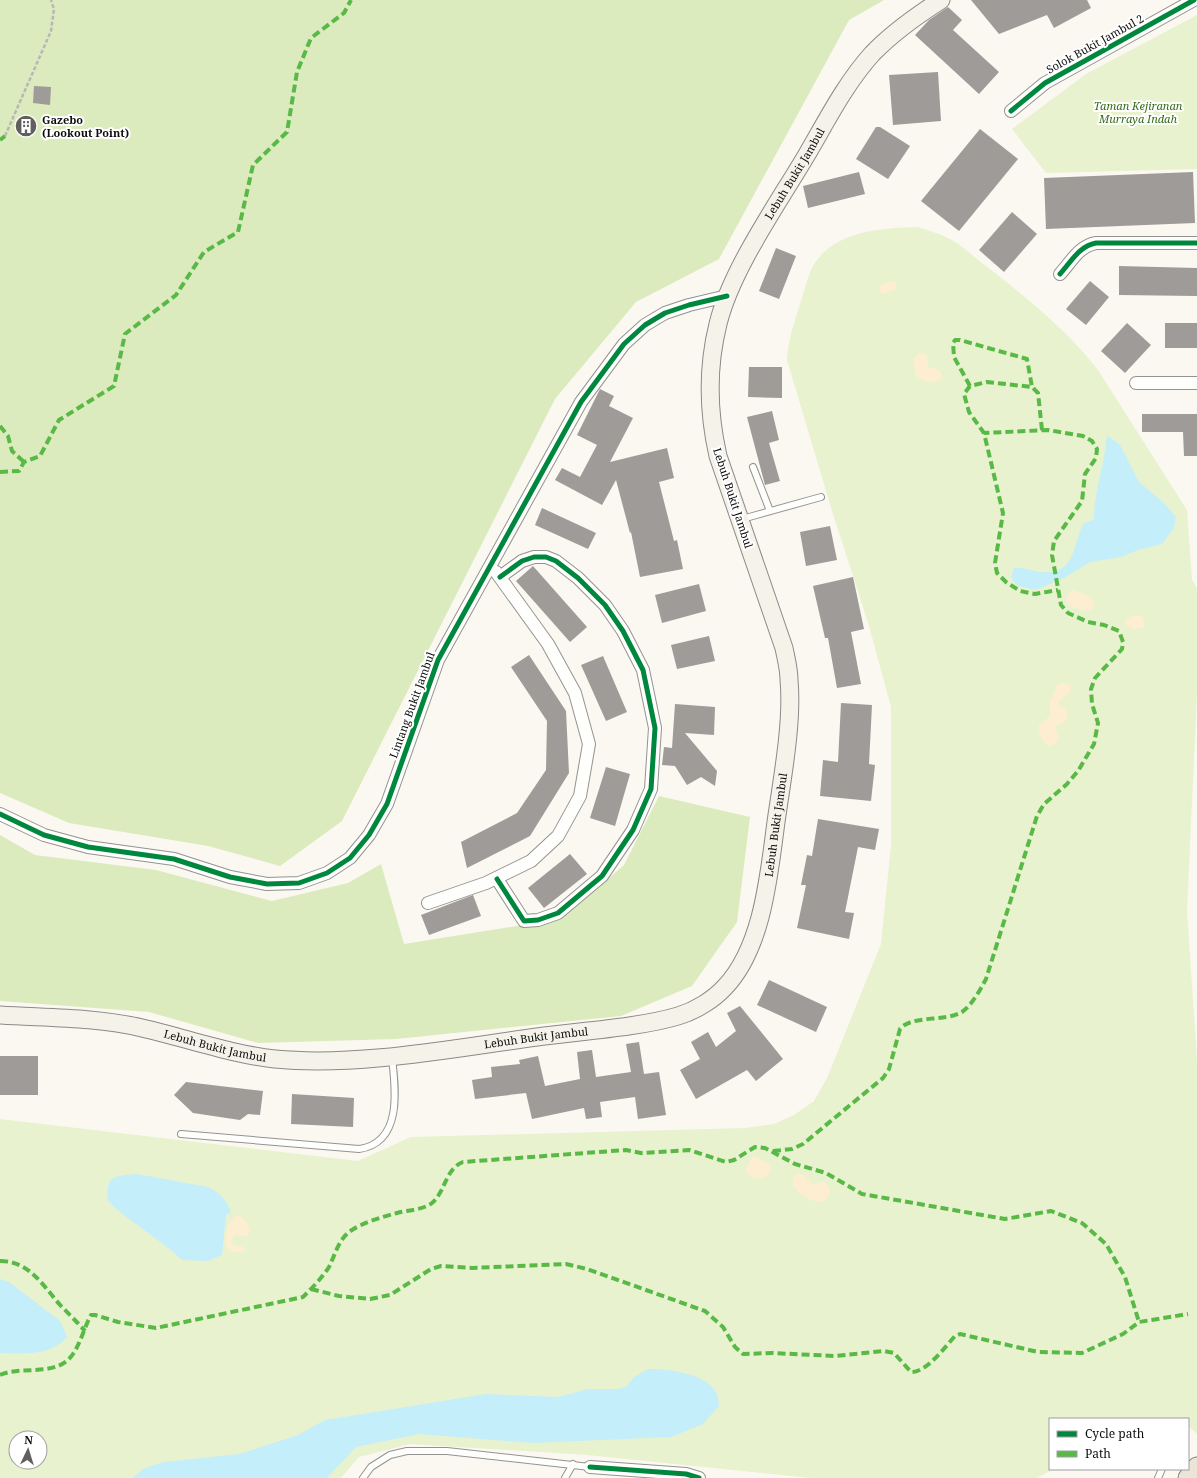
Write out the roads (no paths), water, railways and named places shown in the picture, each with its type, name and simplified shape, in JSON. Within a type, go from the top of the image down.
[{"type":"main road","name":"Lebuh Bukit Jambul","points":[[0,1016],[70,1018],[140,1027],[236,1053],[275,1059],[324,1060],[392,1055],[639,1024],[680,1016],[704,1004],[726,986],[754,937],[762,909],[784,764],[790,681],[784,648],[718,456],[712,432],[709,380],[711,353],[718,323],[727,296],[762,229],[847,86],[872,55],[895,32],[941,0]]},
{"type":"main road","points":[[1188,1478],[1197,1467]]},
{"type":"street","name":"Solok Bukit Jambul 2","points":[[1011,112],[1045,83],[1194,0]]},
{"type":"street","points":[[1060,274],[1088,244],[1197,243]]},
{"type":"street","name":"Lintang Bukit Jambul","points":[[0,814],[44,835],[88,847],[174,858],[237,879],[267,884],[300,883],[327,874],[350,858],[369,835],[387,804],[438,660],[581,402],[624,344],[645,325],[665,313],[689,305],[727,296]]},
{"type":"street","points":[[1136,383],[1197,383]]},
{"type":"street","points":[[497,879],[524,921],[538,920],[558,913],[602,876],[633,830],[651,789],[655,728],[643,670],[623,631],[605,605],[578,578],[556,561],[546,557],[534,557],[522,561],[500,577]]},
{"type":"street","points":[[428,904],[497,879],[531,861],[558,836],[580,796],[589,744],[575,693],[548,644],[491,565]]},
{"type":"street","points":[[590,1467],[686,1474],[699,1478]]},
{"type":"lane","points":[[753,467],[770,511]]},
{"type":"lane","points":[[740,520],[821,497]]},
{"type":"lane","points":[[181,1134],[359,1149],[369,1148],[376,1144],[385,1134],[394,1116],[394,1076],[392,1055]]},
{"type":"lane","points":[[363,1478],[371,1467],[390,1455],[407,1451],[447,1451],[590,1467]]},
{"type":"lane","points":[[565,1478],[573,1464]]},
{"type":"water","points":[[1107,435],[1120,445],[1139,482],[1164,503],[1176,517],[1174,528],[1162,544],[1138,550],[1121,557],[1090,562],[1064,578],[1035,590],[1016,585],[1011,577],[1014,568],[1052,572],[1060,569],[1071,558],[1083,524],[1094,519],[1094,508]]},
{"type":"water","points":[[137,1174],[208,1187],[222,1197],[227,1203],[231,1212],[226,1215],[222,1255],[208,1261],[182,1260],[108,1201],[108,1186],[113,1178],[123,1175]]},
{"type":"water","points":[[0,1279],[9,1282],[60,1321],[67,1337],[52,1348],[44,1351],[27,1353],[0,1353]]},
{"type":"water","points":[[648,1369],[676,1371],[705,1381],[717,1394],[719,1406],[703,1424],[671,1437],[532,1443],[419,1434],[356,1447],[327,1478],[132,1478],[145,1468],[164,1462],[239,1454],[298,1435],[325,1420],[486,1394],[558,1397],[588,1389],[618,1389],[626,1387],[634,1377]]},
{"type":"place","name":"Gazebo (Lookout Point)","points":[[26,126]]},
{"type":"park label","name":"Taman Kejiranan Murraya Indah","points":[[1138,112]]}]
